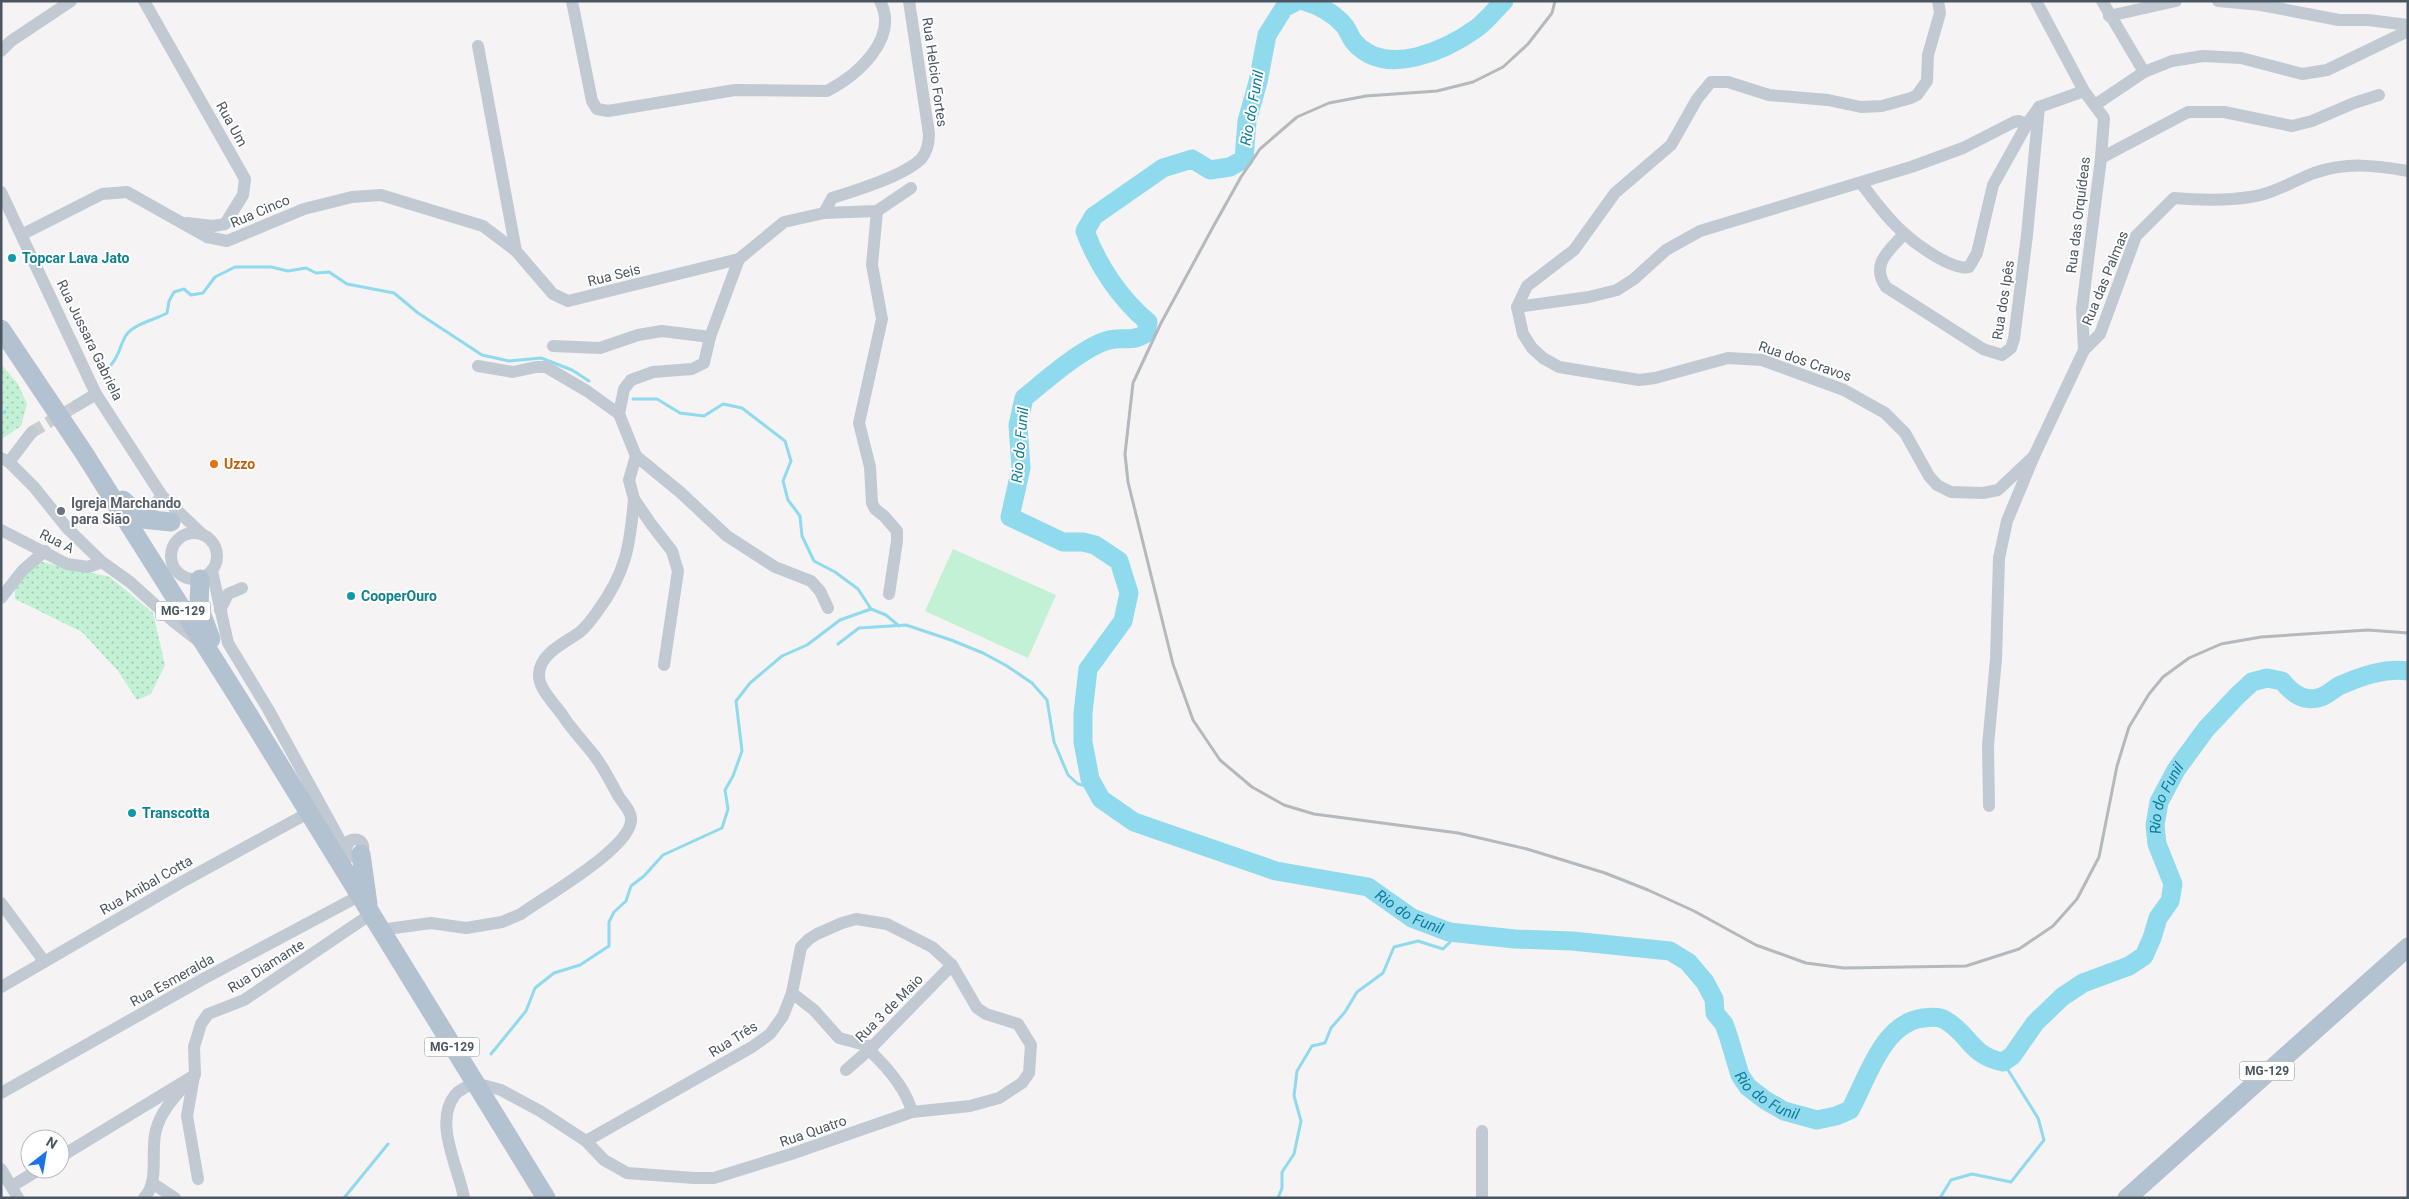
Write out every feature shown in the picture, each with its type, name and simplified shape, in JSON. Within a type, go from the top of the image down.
[{"type":"main road","name":"MG-129","points":[[1,329],[84,453],[239,699],[546,1198]]},
{"type":"main road","points":[[84,453],[131,511],[142,519],[171,522]]},
{"type":"main road","points":[[162,578],[203,619]]},
{"type":"main road","points":[[203,580],[199,607],[239,699]]},
{"type":"main road","points":[[353,848],[366,907]]},
{"type":"main road","name":"MG-129","points":[[2127,1198],[2408,947]]},
{"type":"street","points":[[1,51],[11,41],[71,1]]},
{"type":"street","name":"Rua Um","points":[[144,1],[245,179],[243,195],[225,224],[213,226],[179,222]]},
{"type":"street","points":[[572,1],[592,101],[597,109],[608,111],[735,90],[826,91],[839,85],[866,61],[879,45],[884,27],[883,7],[880,1]]},
{"type":"street","name":"Rua Helcio Fortes","points":[[824,213],[832,198],[876,184],[916,163],[926,151],[929,134],[909,1]]},
{"type":"street","points":[[1517,306],[1527,286],[1574,250],[1614,193],[1671,145],[1697,99],[1711,82],[1728,82],[1769,95],[1828,100],[1861,107],[1882,106],[1911,98],[1917,95],[1927,81],[1928,55],[1940,13],[1938,1]]},
{"type":"street","name":"Rua das Orquídeas","points":[[2036,1],[2084,91],[2104,118],[2101,158],[2082,309],[2084,350]]},
{"type":"street","points":[[2102,1],[2109,16],[2144,72]]},
{"type":"street","points":[[2109,16],[2176,1]]},
{"type":"street","points":[[2218,1],[2261,5],[2329,18],[2408,26]]},
{"type":"street","points":[[2095,105],[2144,72],[2172,61],[2203,56],[2241,58],[2302,74],[2328,70],[2408,31]]},
{"type":"street","points":[[478,46],[516,251]]},
{"type":"street","points":[[1861,183],[1904,234],[1948,263],[1958,268],[1969,267],[1977,253],[1993,185],[2027,124],[2039,107],[2084,91]]},
{"type":"street","points":[[2101,158],[2188,112],[2224,112],[2292,126],[2312,121],[2354,103],[2379,95]]},
{"type":"street","name":"Rua dos Ipês","points":[[1904,234],[1880,264],[1878,272],[1880,279],[1886,287],[1983,349],[2002,356],[2008,353],[2014,340],[2019,305],[2039,107]]},
{"type":"street","points":[[1517,306],[1617,290],[1634,279],[1666,250],[1700,231],[1861,183],[1963,148],[2019,120],[2027,124]]},
{"type":"street","name":"Rua das Palmas","points":[[1989,806],[1988,745],[1996,659],[2000,558],[2008,520],[2034,456],[2084,350],[2100,334],[2136,236],[2174,198],[2201,200],[2250,198],[2338,166],[2360,164],[2408,171]]},
{"type":"street","points":[[828,608],[820,591],[811,581],[775,568],[727,536],[680,492],[636,456],[619,414],[624,388],[631,380],[653,372],[692,369],[704,363],[710,337],[739,259],[784,222],[824,213],[877,211],[912,188]]},
{"type":"street","name":"Rua Jussara Gabriela","points":[[1,192],[23,234],[96,394],[162,496],[203,535]]},
{"type":"street","name":"Rua Cinco","points":[[23,234],[102,194],[127,192],[207,237],[227,241],[265,227],[304,209],[352,197],[381,195],[483,226],[516,251]]},
{"type":"street","points":[[877,211],[872,265],[882,319],[859,423],[870,467],[872,503],[897,531],[889,594]]},
{"type":"street","name":"Rua Seis","points":[[516,251],[553,294],[568,301],[739,259]]},
{"type":"street","name":"Rua dos Cravos","points":[[1517,306],[1523,334],[1532,348],[1550,363],[1570,370],[1639,380],[1655,378],[1706,362],[1728,358],[1747,358],[1762,360],[1844,390],[1878,408],[1899,426],[1906,433],[1929,476],[1937,485],[1951,492],[1983,493],[1998,490],[2034,456]]},
{"type":"street","points":[[553,346],[600,348],[638,335],[662,332],[710,337]]},
{"type":"street","points":[[478,366],[513,372],[546,367],[564,376],[619,414]]},
{"type":"street","points":[[76,406],[96,394]]},
{"type":"street","points":[[32,432],[5,460],[34,487],[67,528],[102,562],[130,582],[174,622],[204,645]]},
{"type":"street","points":[[636,456],[629,480],[634,499],[672,551],[677,564],[678,584],[664,665]]},
{"type":"street","points":[[142,519],[162,496]]},
{"type":"street","name":"Rua Jussara Gabriela","points":[[162,496],[177,541]]},
{"type":"street","points":[[380,930],[431,923],[466,928],[510,919],[521,914],[603,858],[616,846],[629,828],[630,814],[594,755],[571,728],[542,687],[539,675],[542,663],[558,646],[580,632],[597,612],[613,587],[627,556],[634,499]]},
{"type":"street","name":"Rua A","points":[[1,530],[67,564],[88,567],[102,562]]},
{"type":"street","points":[[188,534],[203,535],[214,545],[218,554],[203,580],[185,578],[173,566],[172,551],[177,541],[188,534]]},
{"type":"street","points":[[1,598],[23,570],[44,551]]},
{"type":"street","points":[[203,580],[220,610],[228,643],[336,829],[353,848]]},
{"type":"street","points":[[203,580],[220,610]]},
{"type":"street","points":[[220,610],[228,594],[242,588]]},
{"type":"street","name":"Rua Anibal Cotta","points":[[1,987],[180,882],[308,813]]},
{"type":"street","points":[[1,903],[44,962]]},
{"type":"street","name":"Rua Diamante","points":[[198,1179],[188,1116],[194,1075],[194,1047],[201,1024],[208,1014],[244,1000],[366,907]]},
{"type":"street","name":"Rua Esmeralda","points":[[1,1093],[203,979],[366,907]]},
{"type":"street","name":"Rua Três","points":[[586,1141],[752,1047],[777,1026],[792,994],[801,947],[817,934],[842,922],[867,919],[887,924],[932,947],[944,955],[952,965]]},
{"type":"street","name":"Rua Quatro","points":[[475,1083],[501,1090],[540,1110],[586,1141],[604,1160],[628,1172],[640,1175],[714,1178],[791,1154],[912,1112],[985,1104],[1015,1088],[1029,1073],[1030,1045],[1024,1031],[1018,1024],[986,1014],[978,1008],[952,965]]},
{"type":"street","name":"Rua 3 de Maio","points":[[846,1070],[871,1048],[952,965]]},
{"type":"street","points":[[792,994],[814,1010],[838,1038],[871,1048],[906,1095],[912,1112]]},
{"type":"street","points":[[70,1151],[194,1075]]},
{"type":"street","points":[[144,1198],[150,1192],[152,1183],[154,1139],[160,1118],[194,1075]]},
{"type":"street","points":[[464,1198],[446,1133],[448,1109],[454,1095],[475,1083]]},
{"type":"street","points":[[1482,1132],[1482,1198]]},
{"type":"street","points":[[1,1169],[15,1192],[29,1179]]},
{"type":"street","points":[[152,1183],[175,1198]]},
{"type":"green space","points":[[1,364],[18,384],[27,404],[21,426],[3,438],[1,438]]},
{"type":"green space","points":[[953,549],[1056,595],[1028,658],[925,611]]},
{"type":"green space","points":[[38,561],[110,577],[153,613],[165,665],[151,694],[137,700],[118,671],[82,632],[15,599],[15,589]]},
{"type":"waterway","name":"Rio do Funil","points":[[1297,1],[1284,8],[1267,35],[1258,82],[1247,121],[1244,159],[1230,167],[1210,170],[1192,159],[1163,168],[1094,216],[1085,231],[1096,256],[1110,280],[1128,303],[1148,322],[1146,333],[1132,339],[1109,340],[1088,349],[1076,357],[1024,398],[1018,425],[1021,468],[1010,517],[1063,542],[1083,542],[1095,545],[1119,561],[1129,593],[1123,621],[1088,669],[1083,713],[1083,742],[1090,779],[1101,799],[1134,822],[1276,871],[1368,887],[1412,918],[1449,932],[1515,939],[1572,941],[1670,951],[1688,962],[1705,982],[1714,999],[1715,1013],[1724,1024],[1740,1075],[1748,1087],[1784,1111],[1817,1120],[1836,1116],[1850,1110],[1877,1055],[1886,1041],[1909,1022],[1929,1017],[1943,1019],[1960,1031],[1976,1049],[1992,1059],[2003,1062],[2012,1056],[2035,1023],[2062,997],[2083,983],[2129,966],[2144,956],[2158,918],[2170,901],[2173,884],[2157,844],[2155,825],[2159,802],[2176,770],[2206,729],[2252,682],[2267,678],[2282,681],[2299,696],[2315,699],[2324,696],[2341,685],[2365,676],[2390,671],[2408,671]]},
{"type":"waterway","name":"Rio do Funil","points":[[1304,1],[1320,7],[1335,16],[1345,26],[1355,43],[1368,53],[1383,59],[1416,57],[1449,45],[1481,25],[1504,1]]},
{"type":"waterway","points":[[111,365],[128,333],[138,326],[167,313],[169,301],[174,292],[184,289],[191,295],[203,293],[215,277],[235,267],[271,267],[288,271],[306,268],[316,273],[329,272],[347,284],[394,293],[418,313],[482,355],[509,361],[541,358],[572,370],[589,381]]},
{"type":"waterway","points":[[633,399],[657,399],[680,413],[704,416],[723,404],[742,408],[785,441],[791,461],[783,481],[788,500],[800,516],[802,536],[814,561],[835,572],[858,589],[871,609],[886,615],[899,626]]},
{"type":"waterway","points":[[1,413],[5,412]]},
{"type":"waterway","points":[[491,1054],[526,1011],[535,988],[554,973],[580,965],[609,946],[609,922],[614,912],[626,901],[631,886],[644,876],[663,855],[722,828],[728,809],[725,790],[733,776],[742,751],[736,701],[750,683],[782,656],[807,645],[840,620],[871,609]]},
{"type":"waterway","points":[[838,644],[859,628],[906,625],[951,640],[983,653],[1007,666],[1032,683],[1047,700],[1054,742],[1068,775],[1078,784],[1095,788]]},
{"type":"waterway","points":[[1278,1198],[1282,1188],[1282,1172],[1294,1154],[1301,1121],[1294,1096],[1297,1071],[1312,1046],[1325,1043],[1331,1028],[1345,1012],[1357,992],[1383,973],[1394,947],[1418,941],[1443,949],[1458,934]]},
{"type":"waterway","points":[[1940,1198],[1951,1180],[1972,1174],[2011,1182],[2044,1140],[2038,1118],[2003,1062]]},
{"type":"waterway","points":[[344,1198],[388,1144]]},
{"type":"tunnel","points":[[32,432],[76,406]]},
{"type":"railway","points":[[1555,1],[1552,13],[1528,44],[1503,67],[1473,82],[1437,91],[1366,96],[1329,103],[1297,117],[1260,149],[1241,177],[1213,227],[1160,325],[1133,383],[1125,454],[1128,482],[1173,664],[1193,720],[1220,760],[1252,787],[1284,805],[1314,814],[1458,833],[1527,849],[1605,873],[1694,911],[1756,945],[1806,963],[1844,968],[1966,966],[2019,949],[2053,926],[2077,899],[2099,857],[2117,766],[2129,727],[2149,694],[2163,677],[2189,658],[2221,644],[2261,637],[2368,630],[2408,633]]},
{"type":"place","name":"Topcar Lava Jato","points":[[12,258]]},
{"type":"place","name":"Uzzo","points":[[214,464]]},
{"type":"place","name":"Igreja Marchando para Sião","points":[[61,511]]},
{"type":"place","name":"CooperOuro","points":[[351,596]]},
{"type":"place","name":"Transcotta","points":[[132,813]]}]
